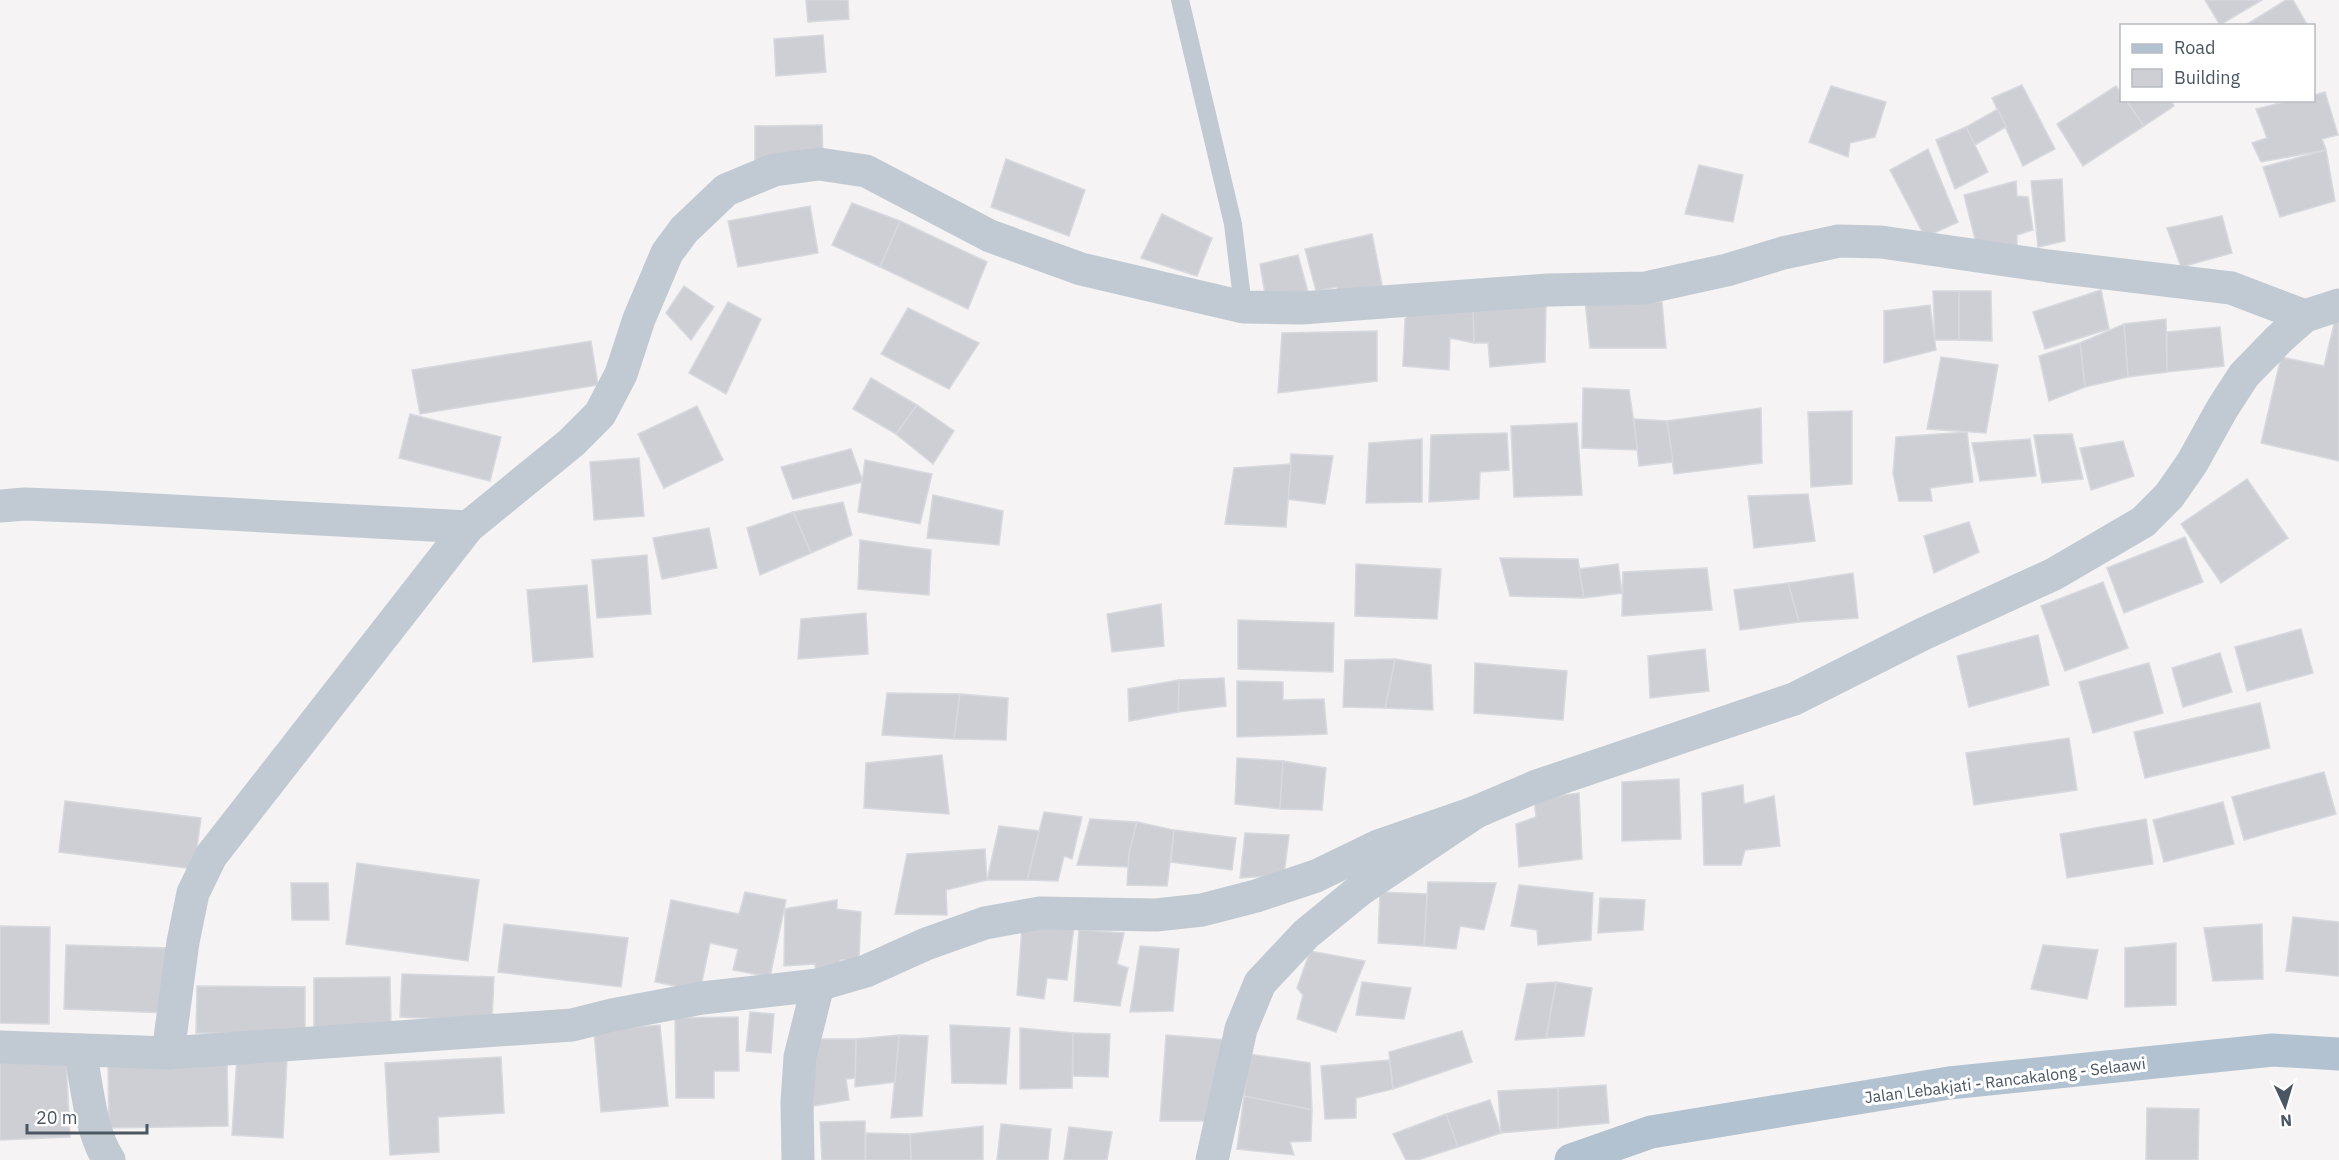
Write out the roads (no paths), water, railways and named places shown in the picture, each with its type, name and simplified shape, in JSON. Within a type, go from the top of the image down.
[{"type":"main road","name":"Jalan Lebakjati - Rancakalong - Selaawi","points":[[1570,1160],[1651,1132],[1949,1083],[2273,1050],[2339,1054]]},
{"type":"street","points":[[168,1053],[183,942],[193,893],[211,856],[468,527],[571,443],[600,414],[621,374],[639,319],[667,253],[684,230],[726,190],[774,170],[819,164],[866,171],[990,236],[1061,262],[1081,269],[1243,307],[1301,308],[1548,290],[1645,288],[1727,270],[1783,253],[1839,241],[1881,242],[2048,266],[2231,288],[2305,316]]},
{"type":"street","points":[[0,1047],[168,1053],[572,1025],[702,998],[818,985],[866,971],[926,944],[984,923],[1040,913],[1156,915],[1202,910],[1256,896],[1316,876],[1378,846],[1476,812],[1537,786],[1794,699],[1923,634],[2054,574],[2143,522],[2169,496],[2192,463],[2244,375],[2305,316],[2339,305]]},
{"type":"street","points":[[0,506],[25,504],[99,507],[468,527]]},
{"type":"street","points":[[1212,1160],[1241,1029],[1260,983],[1306,934],[1361,889],[1476,812]]},
{"type":"street","points":[[798,1160],[797,1102],[800,1057],[818,985]]},
{"type":"street","points":[[80,1051],[102,1150],[109,1160]]},
{"type":"lane","points":[[1180,0],[1233,224],[1243,307]]}]
